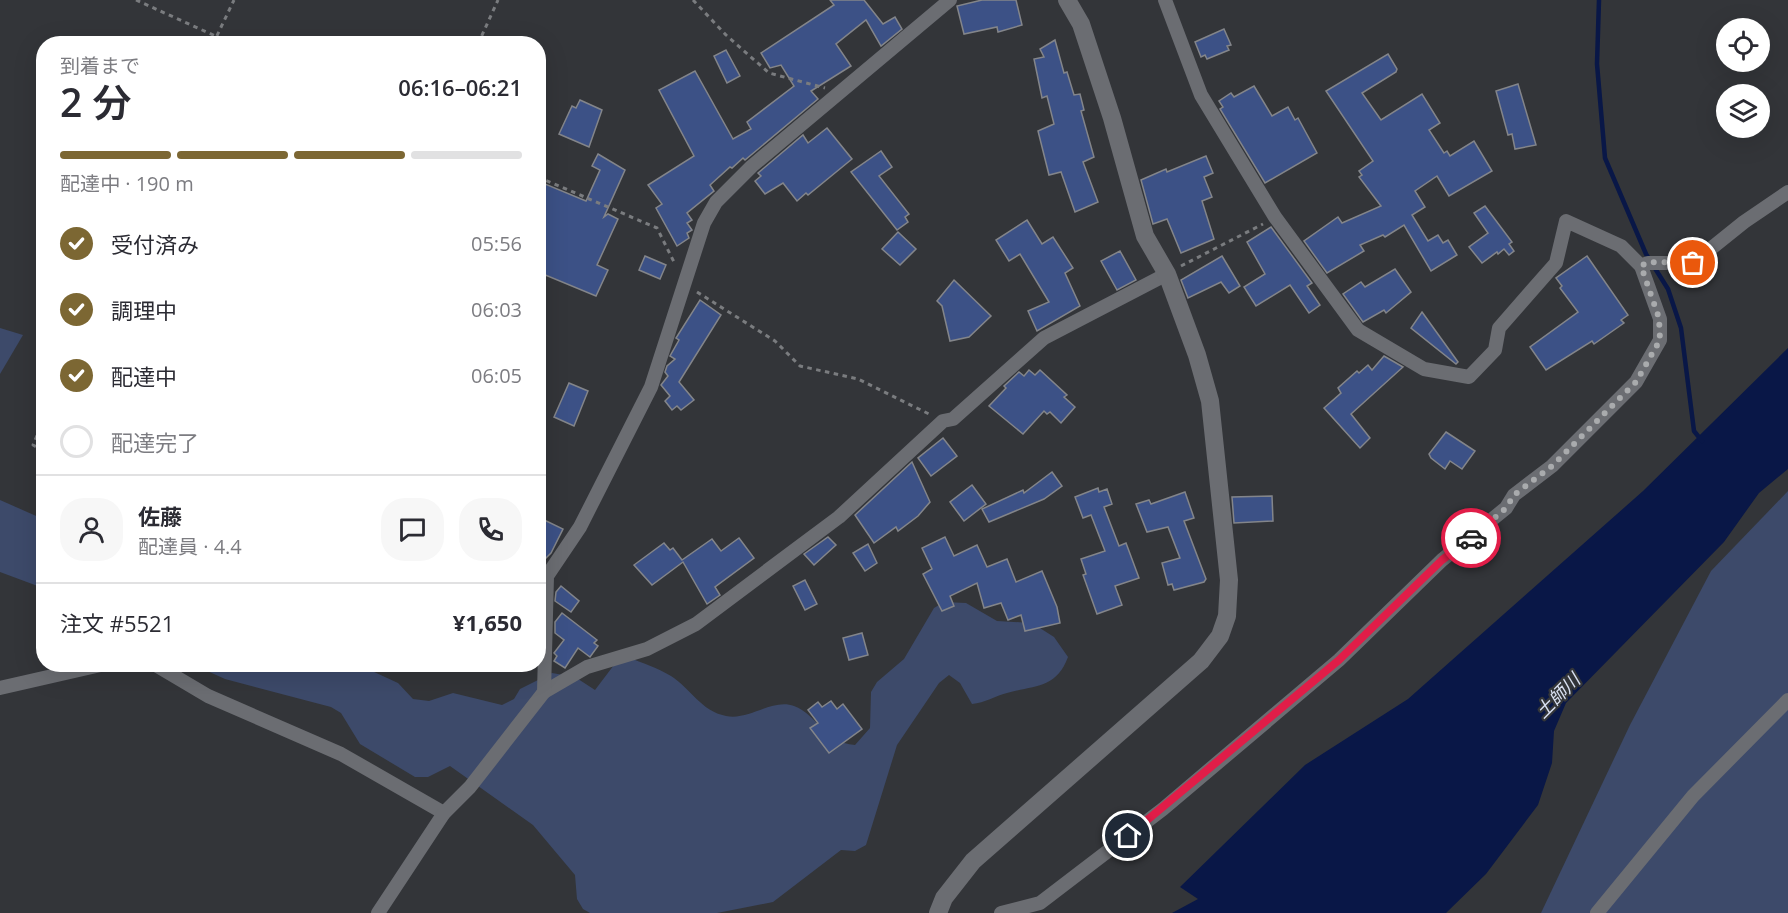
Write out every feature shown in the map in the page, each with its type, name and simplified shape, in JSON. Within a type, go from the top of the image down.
[{"type":"street","points":[[546,615],[547,576],[580,527],[651,387],[678,302],[686,285],[704,223],[716,202],[752,166],[950,0]]},
{"type":"street","points":[[938,913],[944,898],[972,861],[1201,661],[1220,636],[1227,616],[1229,580],[1210,401],[1197,355],[1167,274],[1145,236],[1112,118],[1081,24],[1067,0]]},
{"type":"street","points":[[1001,913],[1040,903],[1163,809],[1339,660],[1442,560],[1506,508],[1514,495],[1552,466],[1636,382],[1660,340],[1659,318],[1641,266],[1621,246],[1566,221],[1556,263],[1499,328],[1495,350],[1469,377],[1424,369],[1358,330],[1275,217],[1201,95],[1165,0]]},
{"type":"street","points":[[1641,266],[1648,262],[1693,263],[1744,222],[1788,192]]},
{"type":"street","points":[[378,913],[444,813],[470,787],[544,692],[587,667],[647,649],[696,624],[839,517],[943,421],[953,418],[1044,338],[1167,274]]},
{"type":"street","points":[[0,688],[70,672]]},
{"type":"street","points":[[167,672],[208,696],[341,754],[444,813]]},
{"type":"street","points":[[544,692],[545,672]]},
{"type":"street","points":[[1597,913],[1693,796],[1788,700]]},
{"type":"path","points":[[136,0],[215,36]]},
{"type":"path","points":[[217,36],[234,0]]},
{"type":"path","points":[[482,36],[498,0]]},
{"type":"path","points":[[693,0],[726,35],[769,73],[840,92]]},
{"type":"path","points":[[546,180],[657,228],[686,285],[774,341],[800,366],[858,379],[943,421]]},
{"type":"path","points":[[1167,274],[1275,217]]},
{"type":"shaded area","points":[[0,328],[23,335],[0,374]]},
{"type":"shaded area","points":[[1788,491],[1788,913],[1541,913],[1630,725],[1711,571]]},
{"type":"shaded area","points":[[0,500],[36,516],[36,585],[0,572]]},
{"type":"shaded area","points":[[944,602],[966,603],[997,621],[1032,623],[1054,637],[1068,657],[1057,675],[1044,684],[972,704],[960,683],[949,675],[939,683],[897,745],[866,845],[855,851],[841,850],[773,902],[717,913],[590,913],[583,909],[577,899],[575,875],[533,825],[450,766],[428,777],[415,777],[360,744],[341,713],[331,707],[225,679],[210,672],[374,672],[398,683],[413,699],[429,701],[453,693],[502,705],[514,699],[520,689],[552,673],[575,677],[595,690],[617,661],[628,657],[671,676],[703,705],[717,713],[735,717],[786,704],[802,710],[836,739],[855,745],[870,728],[871,692],[877,682],[904,659],[934,608]]},
{"type":"water","name":"土師川","points":[[1788,348],[1788,469],[1759,493],[1724,542],[1566,703],[1554,731],[1552,763],[1538,805],[1486,874],[1446,913],[1172,913],[1198,899],[1180,887],[1305,765],[1408,699],[1643,491]]},
{"type":"building","points":[[830,0],[864,0],[883,24],[895,17],[902,29],[881,46],[866,20],[836,44],[851,66],[811,91],[818,99],[745,160],[743,158],[732,168],[730,167],[710,185],[714,191],[687,213],[692,220],[687,223],[692,230],[687,233],[689,238],[677,246],[656,208],[662,204],[648,185],[694,156],[659,90],[695,71],[733,139],[751,129],[747,122],[794,86],[781,65],[770,68],[761,53],[834,5]]},
{"type":"building","points":[[982,0],[1016,0],[1022,25],[998,32],[997,27],[964,34],[957,6]]},
{"type":"building","points":[[1224,29],[1231,45],[1227,46],[1229,50],[1207,59],[1205,55],[1201,57],[1195,42]]},
{"type":"building","points":[[1055,40],[1064,73],[1067,72],[1074,95],[1080,94],[1084,110],[1081,111],[1094,157],[1083,162],[1098,202],[1075,212],[1061,172],[1049,175],[1038,131],[1054,124],[1047,96],[1042,98],[1034,59],[1044,57],[1040,49]]},
{"type":"building","points":[[726,50],[740,76],[727,83],[714,56]]},
{"type":"building","points":[[1388,54],[1397,69],[1396,72],[1362,93],[1381,120],[1422,94],[1440,123],[1429,130],[1444,153],[1447,151],[1450,156],[1474,141],[1492,171],[1449,196],[1437,176],[1415,191],[1425,207],[1412,215],[1428,241],[1438,235],[1443,243],[1448,240],[1457,255],[1431,271],[1404,225],[1385,237],[1383,235],[1360,245],[1364,251],[1327,273],[1304,241],[1338,217],[1342,223],[1381,206],[1359,177],[1362,175],[1359,171],[1373,161],[1326,91]]},
{"type":"building","points":[[1518,84],[1536,145],[1515,149],[1512,134],[1508,135],[1496,91]]},
{"type":"building","points":[[1254,86],[1272,116],[1288,107],[1295,120],[1298,118],[1317,153],[1265,183],[1220,109],[1223,107],[1219,101],[1231,93],[1234,97]]},
{"type":"building","points":[[580,100],[602,110],[589,147],[559,134],[572,106],[576,108]]},
{"type":"building","points":[[827,128],[852,159],[808,195],[806,193],[797,201],[783,183],[765,194],[755,181],[761,176],[758,173],[803,135],[808,143]]},
{"type":"building","points":[[881,151],[892,167],[879,176],[909,214],[905,217],[908,222],[897,230],[851,172]]},
{"type":"building","points":[[598,154],[625,170],[604,217],[608,214],[618,219],[597,265],[608,270],[596,296],[546,275],[546,184],[586,201],[600,170],[592,166]]},
{"type":"building","points":[[1206,156],[1213,173],[1204,177],[1212,197],[1202,201],[1214,239],[1181,253],[1167,219],[1153,224],[1141,180]]},
{"type":"building","points":[[1485,206],[1512,242],[1509,244],[1514,251],[1509,255],[1504,249],[1482,263],[1469,247],[1488,233],[1474,213]]},
{"type":"building","points":[[1027,220],[1042,244],[1053,237],[1073,268],[1065,273],[1080,306],[1037,331],[1028,311],[1049,302],[1020,254],[1009,261],[996,240]]},
{"type":"building","points":[[1271,227],[1312,283],[1307,286],[1320,305],[1309,313],[1290,285],[1256,306],[1244,287],[1265,274],[1247,242]]},
{"type":"building","points":[[898,232],[916,249],[900,265],[882,249]]},
{"type":"building","points":[[1120,251],[1136,280],[1117,290],[1101,261]]},
{"type":"building","points":[[645,256],[666,265],[660,279],[639,270]]},
{"type":"building","points":[[1222,256],[1240,286],[1229,293],[1221,282],[1188,298],[1181,280]]},
{"type":"building","points":[[1587,256],[1628,315],[1621,320],[1624,323],[1594,344],[1592,341],[1546,370],[1530,347],[1578,312],[1560,288],[1562,286],[1556,278]]},
{"type":"building","points":[[1395,269],[1411,292],[1386,313],[1384,310],[1363,322],[1343,294],[1361,282],[1365,287]]},
{"type":"building","points":[[954,280],[991,316],[969,337],[950,341],[942,306],[937,301]]},
{"type":"building","points":[[700,300],[721,315],[679,382],[694,400],[681,410],[677,406],[672,410],[665,401],[670,396],[661,385],[668,376],[665,372],[667,366],[675,359],[670,356],[679,340],[676,338]]},
{"type":"building","points":[[1422,312],[1458,362],[1456,364],[1411,328]]},
{"type":"building","points":[[1384,356],[1403,367],[1351,414],[1370,438],[1360,448],[1324,408],[1341,393],[1338,388],[1357,371],[1359,373],[1368,365],[1372,370]]},
{"type":"building","points":[[1029,370],[1035,375],[1040,370],[1067,395],[1064,397],[1075,407],[1061,423],[1050,412],[1047,414],[1044,411],[1023,434],[989,406],[1006,388],[1004,386],[1019,372],[1024,376]]},
{"type":"building","points":[[569,383],[588,391],[574,426],[554,417]]},
{"type":"building","points":[[1446,432],[1475,451],[1462,469],[1450,461],[1445,469],[1429,454]]},
{"type":"building","points":[[943,438],[957,456],[931,476],[918,458]]},
{"type":"building","points":[[912,462],[930,502],[918,516],[898,531],[896,527],[874,543],[855,515]]},
{"type":"building","points":[[1052,472],[1062,486],[1044,499],[989,522],[982,509],[1023,490],[1024,493]]},
{"type":"building","points":[[972,485],[986,504],[964,521],[950,502]]},
{"type":"building","points":[[1098,488],[1099,492],[1107,489],[1112,504],[1104,507],[1119,546],[1126,543],[1139,578],[1115,586],[1122,605],[1097,614],[1083,575],[1086,574],[1081,559],[1105,551],[1091,515],[1083,518],[1075,497]]},
{"type":"building","points":[[1185,492],[1194,518],[1184,521],[1206,579],[1204,582],[1174,590],[1172,584],[1168,585],[1162,563],[1180,558],[1168,527],[1147,532],[1136,504],[1149,500],[1151,504]]},
{"type":"building","points":[[1272,496],[1273,521],[1234,523],[1232,497]]},
{"type":"building","points":[[546,521],[563,529],[546,558]]},
{"type":"building","points":[[828,537],[836,545],[814,565],[804,554]]},
{"type":"building","points":[[945,537],[954,556],[977,545],[987,567],[1007,559],[1016,582],[1042,571],[1057,607],[1060,623],[1025,631],[1021,615],[1008,620],[1001,603],[984,608],[977,583],[950,596],[954,606],[942,611],[923,574],[932,569],[922,548]]},
{"type":"building","points":[[739,538],[754,558],[715,587],[720,595],[707,604],[683,562],[652,585],[634,565],[664,543],[670,550],[673,548],[682,560],[712,539],[721,551]]},
{"type":"building","points":[[868,544],[877,563],[865,571],[853,553]]},
{"type":"building","points":[[805,580],[817,604],[805,610],[793,586]]},
{"type":"building","points":[[561,586],[579,601],[571,612],[555,601],[556,592]]},
{"type":"building","points":[[562,613],[597,640],[594,643],[598,646],[590,657],[578,648],[565,668],[554,661],[557,656],[554,653],[564,640],[555,633],[555,622]]},
{"type":"building","points":[[862,633],[868,655],[849,660],[843,638]]},
{"type":"building","points":[[831,701],[837,709],[843,704],[862,729],[829,753],[810,728],[818,723],[808,710],[818,702],[822,707]]},
{"type":"waterway","points":[[1599,0],[1597,64],[1605,158],[1646,254],[1668,289],[1681,328],[1694,431],[1702,441]]},
{"type":"way so far","points":[[1471,538],[1506,508],[1514,495],[1552,466],[1636,382],[1660,340],[1659,318],[1641,266],[1648,262],[1693,263]]},
{"type":"route","points":[[1128,836],[1339,660],[1442,560],[1453,554],[1471,538]]}]
